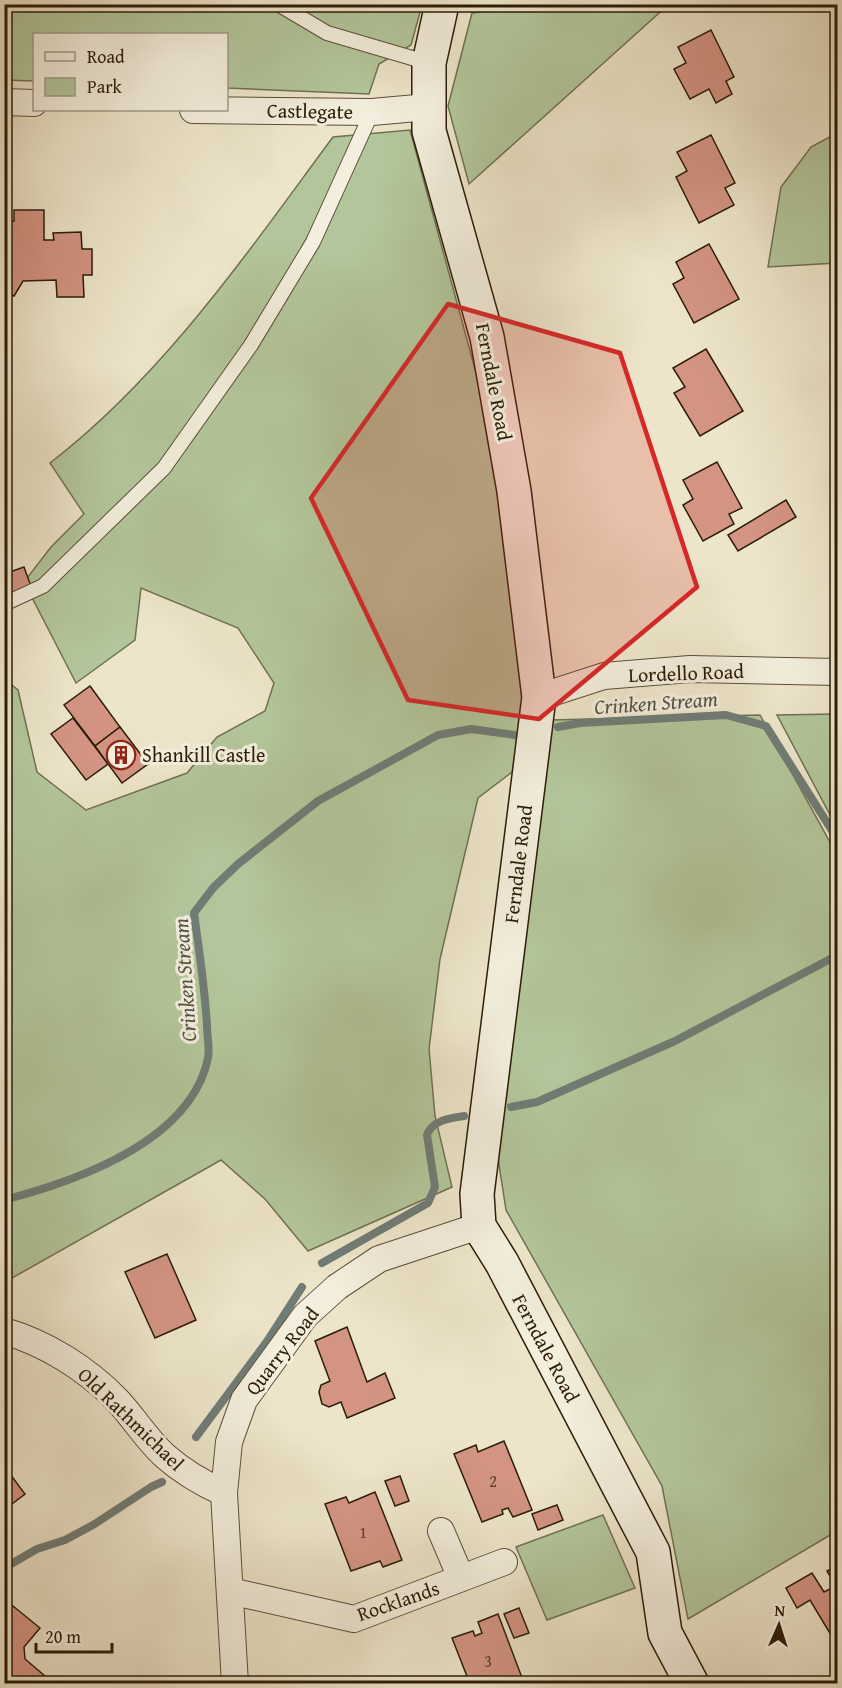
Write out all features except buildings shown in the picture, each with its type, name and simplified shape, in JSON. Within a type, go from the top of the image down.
[{"type":"street","name":"Ferndale Road","points":[[442,4],[429,63],[429,130],[487,337],[514,491],[538,697],[477,1194],[479,1226],[502,1263],[653,1552],[665,1633],[692,1683]]},
{"type":"street","points":[[4,102],[33,103]]},
{"type":"street","name":"Castlegate","points":[[228,110],[372,112],[428,107]]},
{"type":"street","name":"Lordello Road","points":[[538,697],[604,676],[690,669],[837,672]]},
{"type":"street","name":"Quarry Road","points":[[235,1683],[224,1493],[229,1442],[244,1400],[305,1316],[337,1287],[379,1259],[479,1226]]},
{"type":"street","name":"Old Rathmichael","points":[[4,1331],[20,1335],[75,1364],[117,1400],[164,1456],[195,1479],[224,1493]]},
{"type":"street","name":"Rocklands","points":[[441,1532],[461,1578]]},
{"type":"street","name":"Rocklands","points":[[230,1591],[354,1619],[504,1562]]},
{"type":"lane","points":[[278,4],[327,33],[429,63]]},
{"type":"lane","points":[[4,604],[43,586],[164,468],[251,345],[313,242],[372,112]]},
{"type":"highlighted area","points":[[448,304],[620,353],[697,587],[539,719],[408,700],[311,498]]},
{"type":"green space","points":[[5,5],[422,5],[411,45],[379,64],[369,94],[228,88],[228,33],[33,33],[33,81],[5,80]]},
{"type":"green space","points":[[529,5],[668,5],[469,184],[448,106],[472,13]]},
{"type":"green space","points":[[410,130],[497,450],[525,685],[520,766],[478,798],[440,959],[429,1049],[435,1116],[452,1187],[308,1251],[265,1199],[221,1160],[5,1282],[4,679],[18,690],[37,772],[86,810],[187,773],[217,737],[265,711],[274,683],[238,628],[141,588],[135,640],[76,683],[24,582],[51,547],[84,514],[50,463],[130,391],[167,352],[236,268],[333,137]]},
{"type":"green space","points":[[837,133],[837,263],[768,267],[781,187],[811,147]]},
{"type":"green space","points":[[838,714],[837,828],[777,715]]},
{"type":"green space","points":[[760,715],[837,855],[837,1531],[688,1619],[662,1486],[506,1210],[496,1145],[549,720]]},
{"type":"green space","points":[[603,1515],[635,1588],[547,1620],[516,1547]]},
{"type":"waterway","name":"Crinken Stream","points":[[558,727],[580,723],[726,715],[766,726],[838,840]]},
{"type":"waterway","name":"Crinken Stream","points":[[4,1200],[96,1169],[127,1153],[155,1134],[179,1113],[197,1087],[209,1051],[194,913],[213,888],[238,864],[318,801],[438,735],[471,729],[515,735]]},
{"type":"waterway","points":[[511,1107],[537,1102],[675,1041],[838,955]]},
{"type":"waterway","points":[[322,1263],[428,1203],[435,1187],[427,1135],[429,1130],[437,1123],[464,1116]]},
{"type":"waterway","points":[[196,1437],[268,1340],[302,1287]]},
{"type":"waterway","points":[[4,1568],[37,1549],[65,1540],[93,1525],[162,1482]]},
{"type":"place","name":"Shankill Castle","points":[[121,755]]}]
